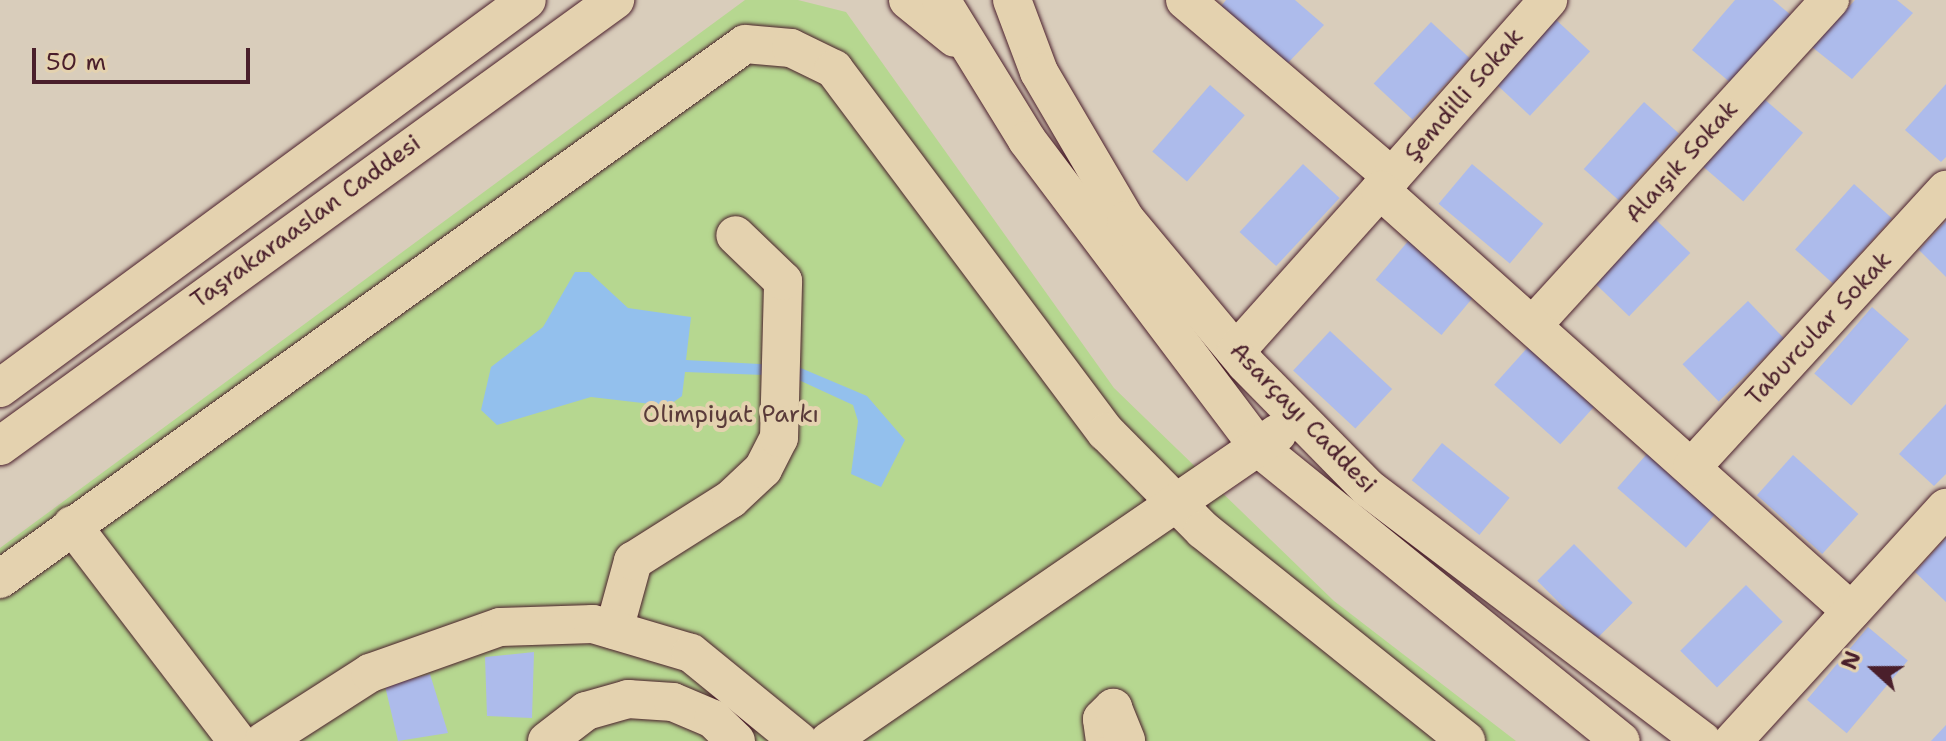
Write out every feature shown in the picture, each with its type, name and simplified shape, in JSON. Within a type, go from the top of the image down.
[{"type":"street","name":"Taşrakaraaslan Caddesi","points":[[0,388],[527,0]]},
{"type":"street","name":"Taşrakaraaslan Caddesi","points":[[0,446],[615,0]]},
{"type":"street","points":[[908,0],[974,53]]},
{"type":"street","name":"Asarçayı Caddesi","points":[[941,0],[1027,140],[1260,449],[1621,741]]},
{"type":"street","name":"Asarçayı Caddesi","points":[[1012,0],[1039,72],[1126,220],[1236,351],[1368,488],[1702,741]]},
{"type":"street","points":[[1185,0],[1386,183],[1534,324],[1851,611]]},
{"type":"street","name":"Alaışık Sokak","points":[[1534,324],[1830,0]]},
{"type":"street","name":"Şemdilli Sokak","points":[[1236,351],[1386,183],[1528,7]]},
{"type":"street","points":[[0,579],[745,44],[791,48],[834,69],[1106,432],[1172,500],[1466,741]]},
{"type":"street","name":"Taburcular Sokak","points":[[1692,467],[1946,190]]},
{"type":"street","points":[[614,630],[633,561],[731,499],[763,469],[779,438],[783,281],[735,235]]},
{"type":"street","points":[[829,741],[1172,500],[1260,449],[1298,416]]},
{"type":"street","points":[[1733,741],[1946,508]]},
{"type":"street","points":[[72,525],[237,741]]},
{"type":"street","points":[[264,741],[370,673],[500,627],[614,630],[691,653],[799,741]]},
{"type":"street","points":[[547,741],[586,711],[628,699],[673,702],[713,719],[736,741]]},
{"type":"street","points":[[1105,741],[1102,719],[1113,708],[1126,741]]},
{"type":"green space","name":"Olimpiyat Parkı","points":[[745,0],[798,0],[846,12],[1114,388],[1334,601],[1516,741],[0,741],[0,548]]},
{"type":"water","points":[[575,272],[589,272],[628,308],[691,317],[686,360],[796,366],[867,396],[905,440],[881,487],[851,474],[858,421],[853,405],[790,376],[685,372],[682,396],[668,406],[591,397],[497,425],[481,410],[491,367],[543,327]]},
{"type":"building","points":[[1226,0],[1295,0],[1324,25],[1285,66],[1219,9]]},
{"type":"building","points":[[1735,0],[1773,0],[1791,15],[1732,84],[1692,50]]},
{"type":"building","points":[[1855,0],[1897,0],[1913,13],[1852,79],[1812,47]]},
{"type":"building","points":[[1552,16],[1590,51],[1530,116],[1492,80]]},
{"type":"building","points":[[1431,22],[1470,58],[1412,120],[1374,83]]},
{"type":"building","points":[[1946,84],[1946,157],[1941,162],[1905,130]]},
{"type":"building","points":[[1210,85],[1245,115],[1187,182],[1152,151]]},
{"type":"building","points":[[1763,98],[1803,133],[1743,201],[1703,167]]},
{"type":"building","points":[[1644,102],[1679,133],[1619,200],[1584,169]]},
{"type":"building","points":[[1303,164],[1340,198],[1276,266],[1240,232]]},
{"type":"building","points":[[1472,164],[1543,224],[1510,264],[1439,204]]},
{"type":"building","points":[[1854,184],[1892,218],[1833,284],[1795,249]]},
{"type":"building","points":[[1655,219],[1690,253],[1629,316],[1594,282]]},
{"type":"building","points":[[1946,221],[1946,277],[1919,250]]},
{"type":"building","points":[[1409,240],[1475,295],[1441,335],[1376,280]]},
{"type":"building","points":[[1748,301],[1784,338],[1719,402],[1683,364]]},
{"type":"building","points":[[1872,307],[1909,339],[1851,406],[1814,373]]},
{"type":"building","points":[[1330,331],[1392,389],[1355,428],[1293,370]]},
{"type":"building","points":[[1529,346],[1595,406],[1560,444],[1494,385]]},
{"type":"building","points":[[1946,404],[1946,474],[1934,486],[1899,454]]},
{"type":"building","points":[[1442,443],[1510,498],[1479,535],[1412,480]]},
{"type":"building","points":[[1652,448],[1721,508],[1686,548],[1617,488]]},
{"type":"building","points":[[1793,455],[1858,514],[1822,554],[1757,495]]},
{"type":"building","points":[[1946,538],[1946,602],[1915,572]]},
{"type":"building","points":[[1574,544],[1633,603],[1596,639],[1537,581]]},
{"type":"building","points":[[1746,585],[1783,622],[1717,688],[1680,651]]},
{"type":"building","points":[[1868,627],[1908,660],[1847,733],[1807,700]]},
{"type":"building","points":[[534,652],[532,718],[487,716],[485,657]]},
{"type":"building","points":[[430,674],[448,733],[398,741],[385,686]]},
{"type":"building","points":[[1946,725],[1946,741],[1931,741]]}]
